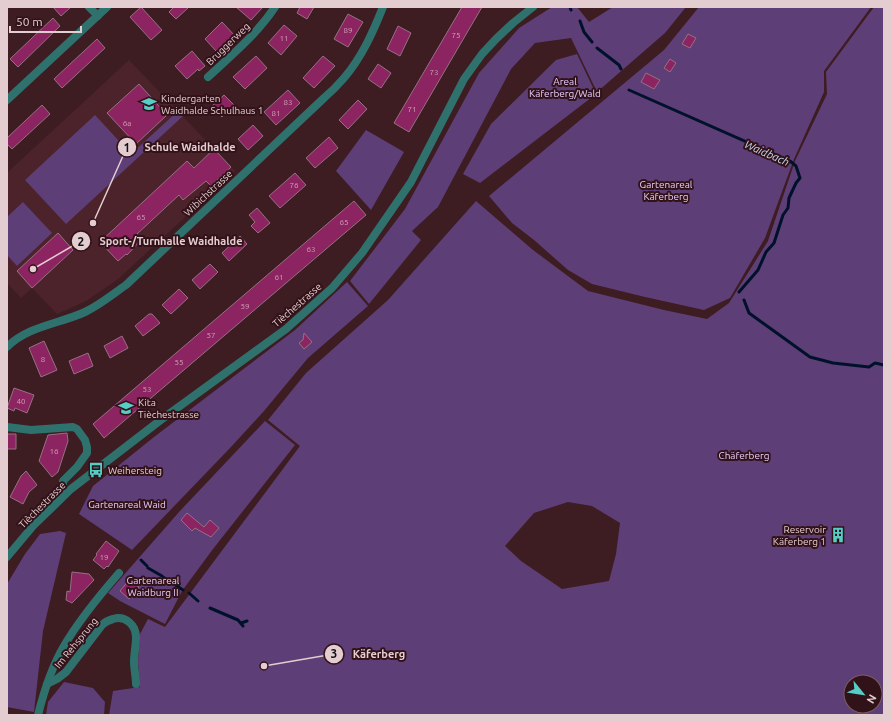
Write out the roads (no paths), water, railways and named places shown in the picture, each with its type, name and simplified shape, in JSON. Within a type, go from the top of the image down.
[{"type":"street","points":[[90,7],[98,16]]},
{"type":"street","points":[[7,100],[107,7]]},
{"type":"street","name":"Bruggerweg","points":[[208,77],[250,37],[266,20],[275,7]]},
{"type":"street","name":"Wibichstrasse","points":[[7,347],[27,332],[86,311],[106,300],[126,285],[344,78],[360,55],[374,30],[383,7]]},
{"type":"street","name":"Tièchestrasse","points":[[7,557],[33,526],[65,494],[168,415],[286,329],[332,288],[362,253],[411,182],[464,79],[482,54],[496,39],[533,7]]},
{"type":"street","points":[[7,427],[31,430],[76,428],[85,440],[87,453],[64,481],[63,486],[65,494]]},
{"type":"street","points":[[38,715],[46,684],[63,647],[90,607],[119,573]]},
{"type":"street","name":"Im Rehsprung","points":[[46,684],[57,679],[66,672],[102,625],[107,621],[116,618],[127,621],[135,630],[134,663],[136,684]]},
{"type":"waterway","points":[[580,21],[584,32],[592,42]]},
{"type":"waterway","points":[[597,48],[619,65],[621,69]]},
{"type":"waterway","name":"Waidbach","points":[[629,90],[790,161],[796,166],[800,178],[789,198],[788,208],[783,215],[774,243],[766,252],[758,270],[739,292]]},
{"type":"waterway","name":"Waidbach","points":[[744,300],[749,313],[810,357],[833,363],[869,367],[875,363],[884,365]]},
{"type":"waterway","points":[[141,560],[147,566]]},
{"type":"waterway","points":[[148,568],[162,576]]},
{"type":"waterway","points":[[163,577],[183,590]]},
{"type":"waterway","points":[[189,593],[198,601]]},
{"type":"waterway","points":[[210,608],[238,620],[243,626]]},
{"type":"waterway","points":[[241,623],[247,621]]},
{"type":"place","name":"Kindergarten Waidhalde Schulhaus 1","points":[[149,104]]},
{"type":"place","name":"Schule Waidhalde","points":[[93,223]]},
{"type":"place","name":"Sport-/Turnhalle Waidhalde","points":[[33,269]]},
{"type":"place","name":"Kita Tièchestrasse","points":[[126,408]]},
{"type":"place","name":"Weihersteig","points":[[96,470]]},
{"type":"place","name":"Reservoir Käferberg 1","points":[[838,535]]},
{"type":"place","name":"Käferberg","points":[[264,666]]},
{"type":"park label","name":"Areal Käferberg/Wald","points":[[565,86]]},
{"type":"park label","name":"Gartenareal Käferberg","points":[[666,190]]},
{"type":"park label","name":"Chäferberg","points":[[744,455]]},
{"type":"park label","name":"Gartenareal Waid","points":[[127,504]]},
{"type":"park label","name":"Gartenareal Waidburg II","points":[[153,586]]}]
